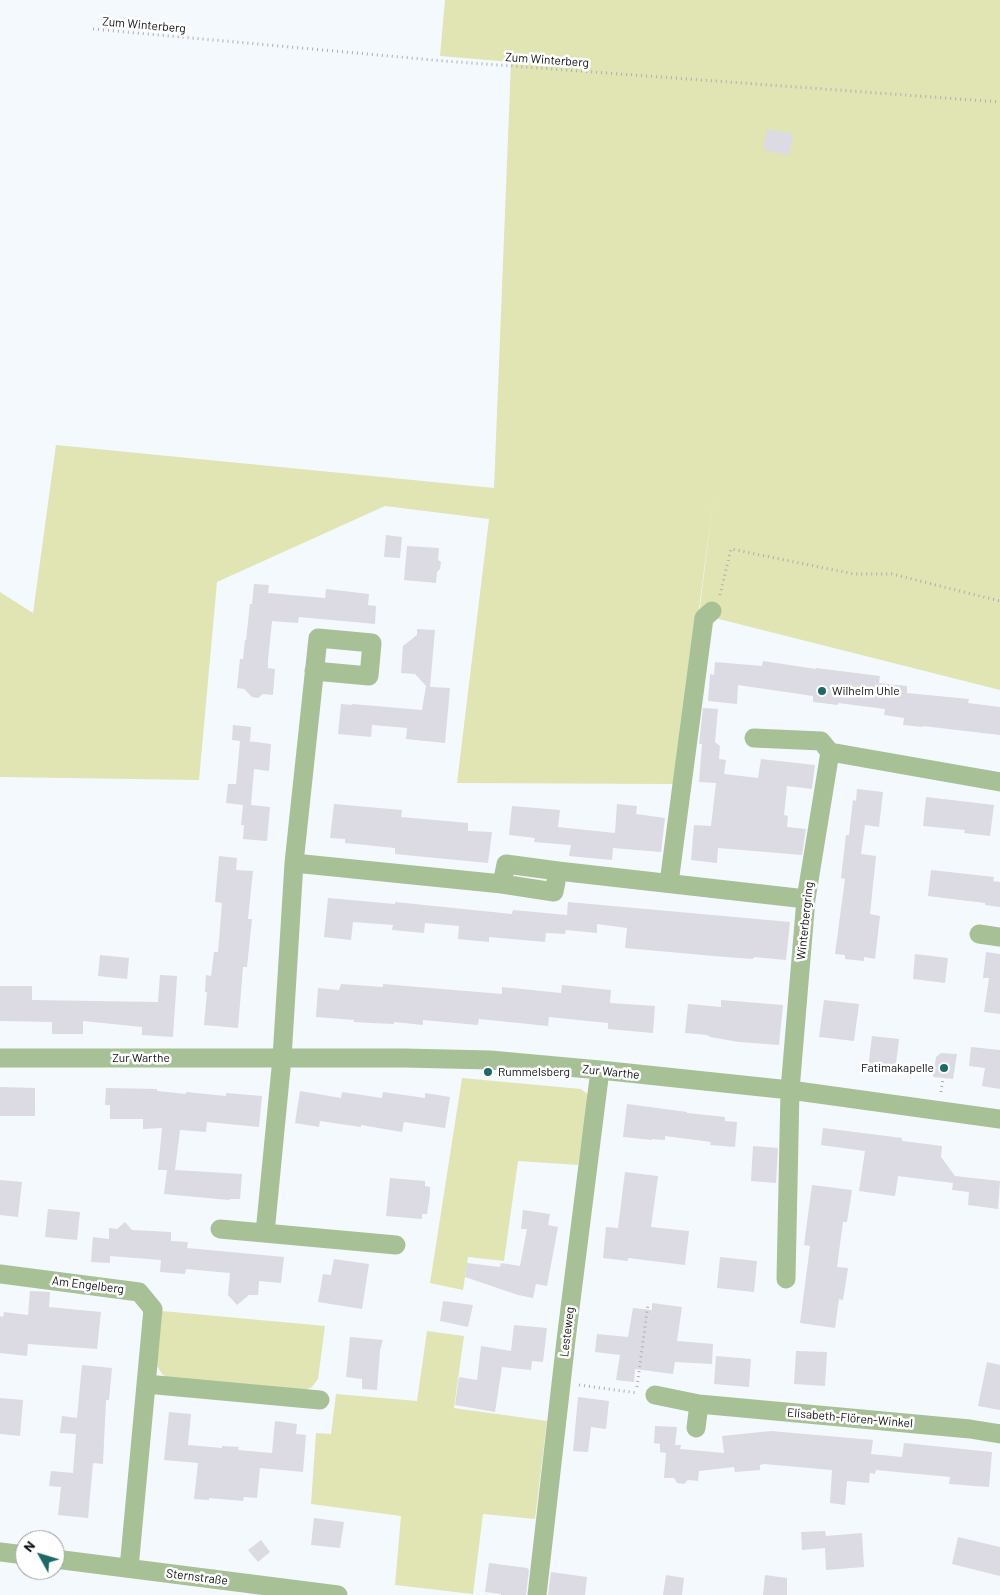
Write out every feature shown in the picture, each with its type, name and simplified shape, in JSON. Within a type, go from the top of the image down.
[{"type":"street","points":[[670,883],[704,618],[712,611]]},
{"type":"street","points":[[265,1233],[282,1058],[294,863],[314,671]]},
{"type":"street","points":[[754,738],[821,741],[830,752],[1000,782]]},
{"type":"street","name":"Winterbergring","points":[[790,1090],[806,899],[830,752]]},
{"type":"street","points":[[294,863],[502,884],[554,892],[558,871],[806,899]]},
{"type":"street","points":[[979,934],[1000,937]]},
{"type":"street","name":"Zur Warthe","points":[[0,1058],[404,1058],[480,1060],[600,1070],[790,1090],[1000,1119]]},
{"type":"street","name":"Lesteweg","points":[[537,1595],[561,1382],[600,1070]]},
{"type":"street","points":[[786,1279],[790,1090]]},
{"type":"street","points":[[220,1229],[396,1245]]},
{"type":"street","name":"Am Engelberg","points":[[0,1274],[139,1292],[153,1309],[129,1568]]},
{"type":"street","points":[[146,1384],[320,1400]]},
{"type":"street","name":"Elisabeth-Flören-Winkel","points":[[656,1395],[699,1404],[970,1429],[1000,1434]]},
{"type":"street","points":[[696,1428],[699,1404]]},
{"type":"street","points":[[0,1552],[15,1554]]},
{"type":"street","name":"Sternstraße","points":[[65,1560],[338,1595]]},
{"type":"path","name":"Zum Winterberg","points":[[93,29],[444,61],[1000,102]]},
{"type":"path","points":[[712,611],[721,592],[731,549],[854,574],[892,574],[1000,601]]},
{"type":"path","points":[[636,1393],[648,1304]]},
{"type":"path","points":[[561,1382],[656,1395]]},
{"type":"green space","points":[[445,0],[1000,0],[1000,690],[699,614],[714,494],[676,784],[457,783],[489,519],[385,506],[217,582],[199,780],[0,777],[0,592],[33,613],[56,445],[494,488],[511,62],[440,56]]},
{"type":"green space","points":[[462,1078],[581,1089],[589,1095],[578,1165],[518,1161],[504,1261],[468,1257],[463,1290],[430,1283]]},
{"type":"green space","points":[[162,1311],[325,1326],[318,1379],[312,1387],[303,1391],[169,1379],[162,1374],[157,1366]]},
{"type":"green space","points":[[427,1331],[464,1336],[454,1408],[547,1421],[535,1519],[483,1514],[473,1594],[395,1585],[401,1516],[311,1504],[316,1433],[331,1434],[336,1394],[417,1401]]},
{"type":"building","points":[[767,129],[793,134],[789,155],[763,150]]},
{"type":"building","points":[[386,535],[402,537],[400,558],[384,557]]},
{"type":"building","points":[[407,546],[439,548],[438,560],[441,562],[440,569],[437,572],[436,583],[404,580]]},
{"type":"building","points":[[254,584],[269,585],[268,593],[325,598],[326,589],[369,594],[368,605],[376,606],[375,624],[299,617],[298,623],[272,621],[268,668],[275,669],[273,695],[263,694],[258,698],[252,697],[244,689],[237,688],[240,659],[243,659]]},
{"type":"building","points":[[417,629],[435,630],[430,687],[450,688],[445,743],[406,739],[407,728],[372,725],[371,737],[338,734],[341,704],[422,710],[426,686],[415,674],[401,673],[403,646],[417,635]]},
{"type":"building","points":[[763,661],[880,676],[879,683],[907,686],[907,693],[969,699],[968,703],[1000,707],[1000,735],[903,725],[904,718],[884,715],[885,709],[813,702],[813,696],[738,685],[737,704],[708,701],[710,674],[714,675],[715,662],[762,666]]},
{"type":"building","points":[[703,708],[718,709],[715,742],[720,746],[719,759],[726,760],[724,774],[758,778],[761,759],[815,765],[812,789],[787,786],[784,815],[788,816],[787,827],[806,829],[802,855],[718,848],[717,863],[691,860],[694,825],[711,826],[716,783],[699,782],[702,744],[699,744]]},
{"type":"building","points":[[233,725],[251,727],[250,741],[271,744],[269,771],[254,769],[251,805],[270,807],[267,841],[243,839],[244,825],[241,825],[243,805],[226,803],[228,784],[236,784],[240,741],[232,740]]},
{"type":"building","points":[[857,789],[883,792],[879,827],[865,825],[861,854],[876,856],[870,914],[880,916],[875,959],[864,957],[864,961],[845,959],[845,955],[835,954],[845,879],[841,878],[846,835],[849,835],[853,800],[856,801]]},
{"type":"building","points":[[926,797],[994,805],[990,836],[964,833],[965,830],[923,826]]},
{"type":"building","points":[[334,804],[402,810],[401,817],[468,823],[468,831],[492,832],[488,863],[395,854],[395,848],[345,843],[345,839],[330,838]]},
{"type":"building","points":[[617,804],[637,806],[636,814],[665,818],[661,852],[613,848],[612,860],[569,856],[571,845],[534,842],[535,838],[509,835],[512,806],[560,810],[558,827],[615,833]]},
{"type":"building","points":[[219,856],[237,858],[236,870],[253,871],[248,919],[252,919],[247,967],[243,967],[238,1028],[204,1025],[207,992],[205,992],[206,975],[211,976],[214,952],[218,952],[222,903],[215,902]]},
{"type":"building","points":[[931,870],[994,877],[993,881],[1000,882],[1000,907],[985,905],[985,903],[928,896]]},
{"type":"building","points":[[328,898],[395,904],[395,902],[512,914],[513,910],[567,915],[568,902],[790,922],[786,960],[725,957],[625,948],[627,928],[597,924],[597,933],[566,930],[565,934],[546,933],[545,942],[489,937],[489,942],[458,939],[459,926],[425,923],[424,933],[392,930],[393,925],[353,922],[351,940],[324,937]]},
{"type":"building","points":[[986,952],[1000,954],[1000,1014],[984,1012],[989,978],[983,978]]},
{"type":"building","points":[[915,954],[948,958],[945,983],[913,979]]},
{"type":"building","points":[[100,955],[129,958],[127,979],[98,976]]},
{"type":"building","points":[[160,975],[177,976],[173,1037],[142,1035],[142,1027],[83,1021],[83,1034],[52,1034],[52,1022],[0,1021],[0,986],[32,986],[32,1000],[158,1002]]},
{"type":"building","points":[[341,984],[383,987],[383,984],[502,994],[502,987],[561,993],[562,985],[611,990],[610,1003],[655,1006],[653,1033],[608,1029],[608,1023],[549,1017],[548,1026],[479,1019],[478,1025],[423,1020],[423,1025],[394,1022],[394,1024],[354,1022],[354,1020],[316,1017],[318,988],[339,990]]},
{"type":"building","points":[[721,1000],[783,1005],[779,1045],[739,1042],[707,1035],[685,1033],[688,1004],[721,1007]]},
{"type":"building","points":[[824,1000],[859,1004],[854,1041],[819,1037]]},
{"type":"building","points":[[872,1036],[899,1039],[895,1072],[868,1069]]},
{"type":"building","points":[[971,1047],[1000,1050],[1000,1089],[982,1086],[985,1068],[969,1066]]},
{"type":"building","name":"Fatimakapelle","points":[[941,1053],[957,1054],[953,1079],[933,1077],[936,1057]]},
{"type":"building","points":[[0,1087],[35,1088],[35,1116],[0,1116]]},
{"type":"building","points":[[106,1088],[157,1089],[157,1091],[186,1094],[186,1092],[226,1096],[226,1093],[262,1096],[259,1127],[207,1122],[206,1132],[180,1130],[175,1170],[242,1174],[240,1199],[229,1200],[164,1194],[167,1170],[158,1170],[162,1128],[143,1129],[143,1119],[110,1119],[110,1105],[105,1105]]},
{"type":"building","points":[[300,1091],[341,1098],[342,1092],[382,1098],[383,1092],[425,1098],[425,1093],[450,1097],[445,1128],[404,1122],[402,1132],[320,1121],[319,1127],[295,1123]]},
{"type":"building","points":[[627,1104],[725,1117],[725,1121],[737,1122],[735,1147],[710,1145],[711,1142],[665,1136],[665,1140],[623,1137]]},
{"type":"building","points":[[823,1128],[902,1138],[902,1141],[942,1146],[941,1157],[955,1176],[1000,1181],[998,1209],[968,1205],[969,1192],[952,1190],[953,1183],[898,1176],[895,1196],[859,1191],[865,1151],[821,1145]]},
{"type":"building","points":[[753,1146],[778,1148],[776,1183],[751,1181]]},
{"type":"building","points":[[625,1172],[658,1176],[651,1227],[689,1231],[685,1265],[628,1258],[628,1261],[603,1258],[606,1227],[618,1228]]},
{"type":"building","points":[[390,1178],[425,1181],[425,1186],[430,1187],[427,1214],[422,1214],[422,1219],[386,1216]]},
{"type":"building","points":[[0,1180],[22,1182],[18,1217],[0,1215]]},
{"type":"building","points":[[812,1185],[852,1190],[847,1222],[843,1222],[837,1267],[848,1268],[843,1300],[839,1299],[835,1328],[800,1323],[810,1246],[804,1245]]},
{"type":"building","points":[[48,1209],[80,1212],[77,1240],[45,1237]]},
{"type":"building","points":[[523,1210],[550,1214],[548,1225],[558,1227],[547,1286],[536,1284],[533,1298],[518,1295],[465,1277],[467,1263],[500,1267],[501,1263],[520,1266],[527,1229],[521,1229]]},
{"type":"building","points":[[125,1222],[132,1230],[171,1232],[171,1241],[188,1242],[187,1248],[284,1257],[281,1283],[259,1281],[258,1295],[249,1295],[237,1305],[228,1295],[230,1273],[186,1269],[185,1274],[160,1272],[161,1260],[110,1256],[110,1263],[91,1262],[93,1237],[109,1239],[109,1228],[117,1229]]},
{"type":"building","points":[[720,1257],[757,1261],[754,1292],[717,1288]]},
{"type":"building","points":[[334,1259],[369,1264],[362,1309],[318,1302],[323,1274],[331,1275]]},
{"type":"building","points":[[30,1291],[50,1292],[49,1307],[101,1312],[97,1349],[28,1344],[27,1356],[0,1353],[0,1316],[3,1317],[4,1312],[28,1315]]},
{"type":"building","points":[[443,1301],[473,1305],[468,1327],[440,1321]]},
{"type":"building","points":[[652,1303],[682,1307],[677,1341],[713,1344],[712,1364],[675,1362],[673,1374],[635,1369],[634,1382],[616,1380],[620,1355],[595,1352],[597,1334],[628,1337],[633,1308],[652,1310]]},
{"type":"building","points":[[514,1325],[547,1328],[543,1362],[532,1361],[531,1370],[502,1367],[495,1412],[455,1405],[459,1377],[477,1380],[481,1346],[511,1351]]},
{"type":"building","points":[[350,1337],[383,1340],[380,1350],[377,1390],[362,1389],[362,1379],[346,1377]]},
{"type":"building","points":[[796,1351],[827,1352],[825,1386],[794,1384]]},
{"type":"building","points":[[716,1356],[751,1359],[749,1387],[714,1384]]},
{"type":"building","points":[[987,1362],[1000,1365],[1000,1410],[978,1406]]},
{"type":"building","points":[[82,1365],[112,1368],[109,1400],[106,1400],[103,1464],[93,1463],[88,1518],[58,1515],[61,1487],[49,1486],[51,1471],[73,1473],[76,1434],[60,1433],[62,1416],[77,1418]]},
{"type":"building","points":[[578,1397],[609,1401],[606,1429],[591,1427],[588,1452],[573,1451]]},
{"type":"building","points":[[0,1398],[23,1400],[20,1436],[0,1434]]},
{"type":"building","points":[[169,1412],[191,1414],[188,1445],[222,1448],[222,1446],[239,1447],[238,1450],[272,1453],[275,1421],[297,1424],[296,1434],[306,1435],[303,1472],[260,1468],[257,1498],[244,1497],[243,1501],[209,1498],[209,1500],[194,1499],[198,1463],[164,1460]]},
{"type":"building","points":[[655,1426],[677,1427],[675,1445],[681,1445],[680,1449],[724,1453],[722,1436],[771,1431],[873,1440],[871,1454],[902,1457],[904,1443],[992,1452],[989,1487],[949,1484],[950,1477],[876,1470],[875,1474],[870,1473],[869,1483],[847,1481],[845,1505],[830,1503],[832,1470],[764,1464],[760,1465],[760,1470],[735,1472],[734,1467],[699,1471],[698,1481],[688,1480],[684,1484],[677,1483],[674,1478],[664,1478],[666,1453],[660,1452],[660,1444],[654,1443]]},
{"type":"building","points":[[314,1518],[344,1522],[340,1548],[311,1545]]},
{"type":"building","points":[[825,1531],[826,1536],[862,1533],[864,1567],[826,1570],[825,1548],[802,1550],[801,1532]]},
{"type":"building","points":[[958,1537],[1000,1547],[1000,1576],[952,1564]]},
{"type":"building","points":[[261,1540],[270,1552],[258,1562],[248,1550]]},
{"type":"building","points":[[489,1563],[527,1568],[529,1570],[526,1595],[501,1595],[485,1592]]},
{"type":"building","points":[[551,1572],[587,1577],[585,1595],[548,1595]]},
{"type":"building","points":[[666,1575],[684,1578],[682,1595],[663,1595]]},
{"type":"building","points":[[765,1575],[787,1578],[787,1595],[763,1595]]},
{"type":"place","name":"Wilhelm Uhle","points":[[822,691]]},
{"type":"place","name":"Fatimakapelle","points":[[944,1068]]},
{"type":"place","name":"Rummelsberg","points":[[488,1072]]}]
